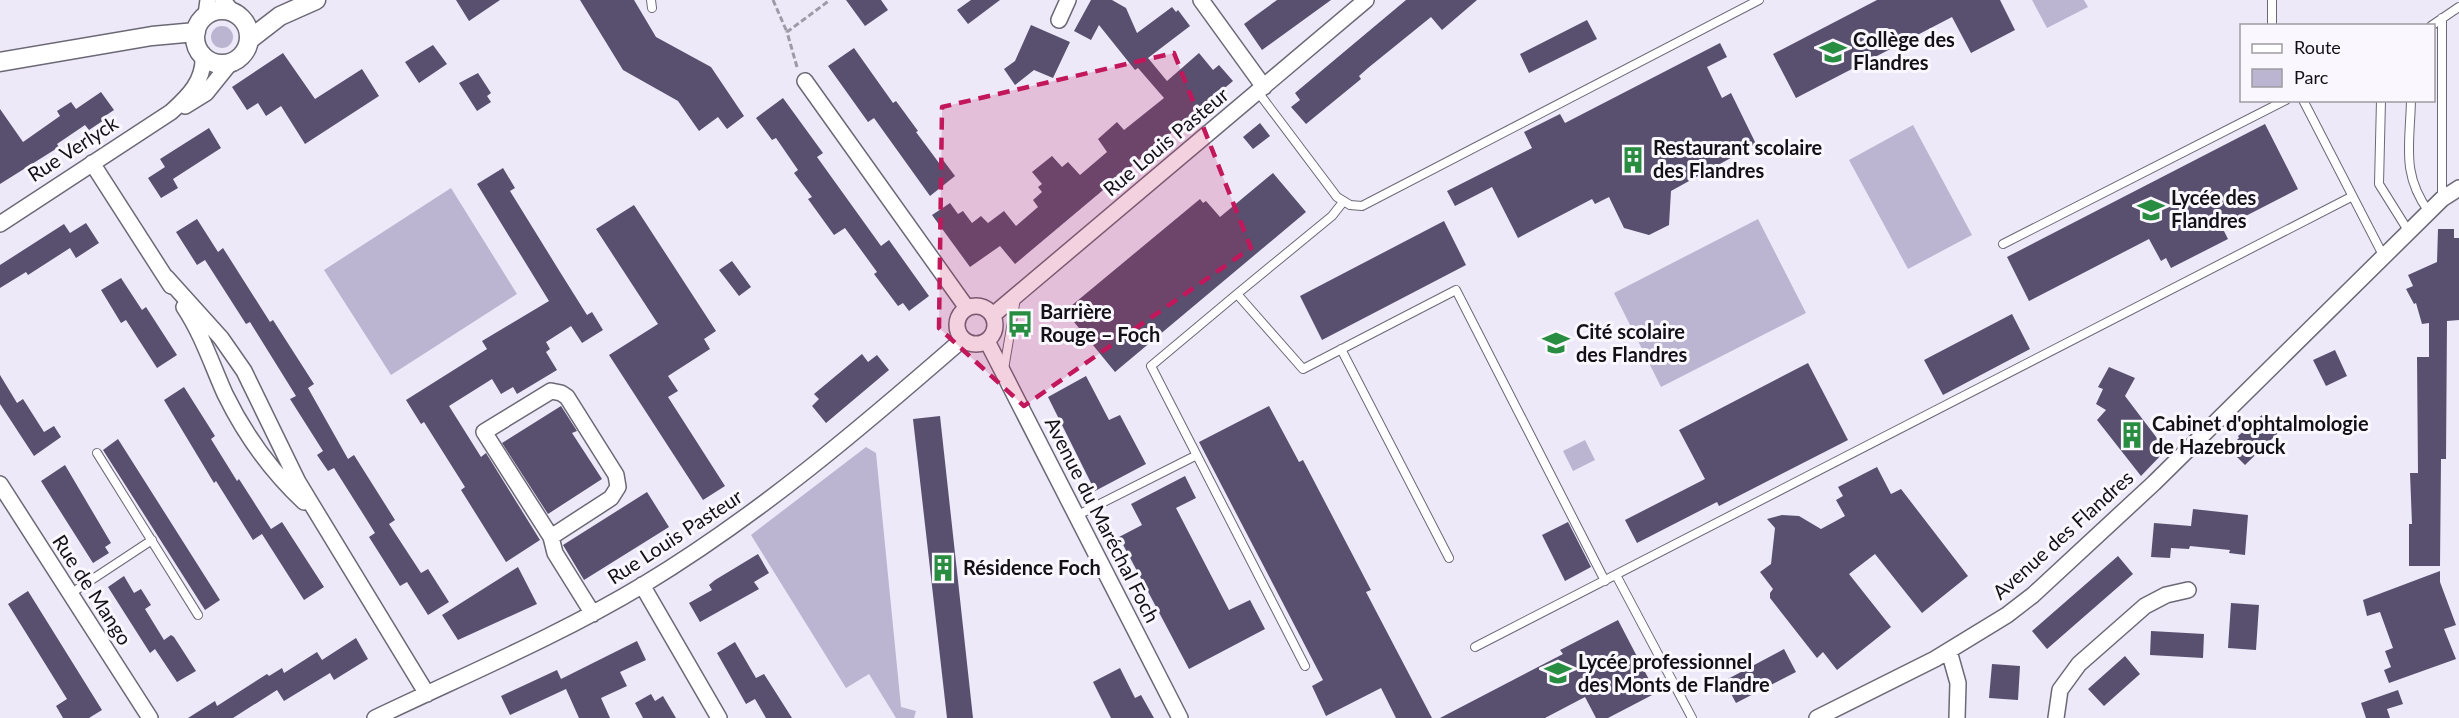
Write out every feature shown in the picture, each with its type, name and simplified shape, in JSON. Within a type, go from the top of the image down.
[{"type":"street","points":[[294,8],[221,10],[207,8],[196,32],[197,44],[203,54],[216,62],[231,62],[242,55],[249,40],[263,27],[294,8],[316,0]]},
{"type":"street","points":[[1059,20],[1068,0]]},
{"type":"street","points":[[1201,0],[1261,89]]},
{"type":"street","name":"Rue Louis Pasteur","points":[[993,315],[1366,0]]},
{"type":"street","points":[[231,9],[246,24],[249,40]]},
{"type":"street","points":[[0,62],[152,36],[196,32]]},
{"type":"street","name":"Rue Verlyck","points":[[171,112],[194,89],[202,71],[203,54]]},
{"type":"street","name":"Rue Verlyck","points":[[0,224],[171,112],[206,93],[231,62]]},
{"type":"street","points":[[805,81],[967,308]]},
{"type":"street","points":[[92,163],[195,324],[237,417],[268,444],[316,515],[427,694]]},
{"type":"street","name":"Avenue des Flandres","points":[[1817,718],[1949,651],[2007,615],[2041,588],[2154,483],[2442,199],[2459,188]]},
{"type":"street","points":[[166,277],[229,349],[255,391],[268,444],[280,478],[316,515]]},
{"type":"street","points":[[980,306],[993,315],[995,328],[987,341],[975,344],[963,339],[957,324],[960,315],[967,308],[980,306]]},
{"type":"street","name":"Rue Louis Pasteur","points":[[375,718],[593,614],[642,585],[765,503],[963,339]]},
{"type":"street","name":"Avenue du Maréchal Foch","points":[[987,341],[1180,718]]},
{"type":"street","points":[[551,537],[611,498],[618,486],[616,475],[567,397],[551,391],[484,432],[551,537],[555,553],[593,614]]},
{"type":"street","name":"Rue de Mango","points":[[0,484],[150,718]]},
{"type":"street","points":[[642,585],[719,718]]},
{"type":"street","points":[[2056,718],[2060,690],[2079,664],[2145,606],[2166,595],[2188,590]]},
{"type":"street","points":[[1949,651],[1959,683],[1958,718]]},
{"type":"lane","points":[[1261,89],[1343,202],[1355,206],[1368,203],[1759,0]]},
{"type":"lane","points":[[2272,0],[2272,24]]},
{"type":"lane","points":[[2434,24],[2459,7]]},
{"type":"lane","points":[[2442,18],[2442,199]]},
{"type":"lane","points":[[2002,244],[2282,102]]},
{"type":"lane","points":[[2304,102],[2351,197],[2384,257]]},
{"type":"lane","points":[[2381,102],[2379,184],[2409,232]]},
{"type":"lane","points":[[2411,102],[2410,178],[2416,194],[2429,212]]},
{"type":"lane","points":[[1475,646],[2351,197]]},
{"type":"lane","points":[[1305,666],[1195,456],[1151,366],[1332,216],[1343,202]]},
{"type":"lane","points":[[1237,294],[1303,369],[1456,290],[1605,581]]},
{"type":"lane","points":[[1003,374],[1016,296]]},
{"type":"lane","points":[[211,361],[229,349]]},
{"type":"lane","points":[[1341,349],[1449,558]]},
{"type":"lane","points":[[97,453],[198,615]]},
{"type":"lane","points":[[1077,516],[1195,456]]},
{"type":"lane","points":[[70,594],[152,540]]},
{"type":"lane","points":[[1616,575],[1692,718]]},
{"type":"path","points":[[773,0],[787,32],[793,58],[805,81]]},
{"type":"path","points":[[787,32],[830,0]]},
{"type":"highlighted area","points":[[1174,53],[1251,248],[1024,406],[939,328],[942,107]]},
{"type":"green space","points":[[2032,0],[2084,0],[2088,7],[2047,28]]},
{"type":"green space","points":[[222,26],[230,29],[233,37],[230,45],[222,48],[214,45],[211,37],[214,29]]},
{"type":"green space","points":[[1913,125],[1972,235],[1908,269],[1849,160]]},
{"type":"green space","points":[[451,188],[517,294],[391,375],[324,270]]},
{"type":"green space","points":[[1758,219],[1806,313],[1661,387],[1614,293]]},
{"type":"green space","points":[[1585,440],[1595,460],[1573,471],[1563,451]]},
{"type":"green space","points":[[866,447],[876,453],[901,707],[916,711],[914,718],[896,718],[869,674],[846,688],[751,535]]},
{"type":"building","points":[[456,0],[500,0],[469,21]]},
{"type":"building","points":[[580,0],[634,0],[656,37],[711,67],[744,116],[727,129],[718,117],[699,131],[678,101],[623,70]]},
{"type":"building","points":[[846,0],[881,0],[888,10],[865,26]]},
{"type":"building","points":[[971,0],[1000,0],[968,24],[957,10]]},
{"type":"building","points":[[1091,0],[1112,0],[1126,8],[1137,33],[1172,7],[1176,12],[1178,10],[1190,26],[1148,58],[1167,81],[1199,53],[1213,70],[1219,65],[1233,81],[1015,264],[1000,246],[970,267],[932,215],[950,203],[958,214],[963,211],[972,223],[981,216],[988,223],[1004,211],[1016,226],[1038,207],[1033,200],[1042,192],[1038,187],[1042,184],[1032,172],[1052,156],[1062,167],[1068,162],[1080,175],[1107,152],[1098,139],[1117,122],[1124,130],[1164,98],[1138,68],[1135,70],[1099,25],[1091,40],[1074,31]]},
{"type":"building","points":[[1277,0],[1331,0],[1262,50],[1244,24]]},
{"type":"building","points":[[1406,0],[1477,0],[1442,30],[1431,17],[1368,68],[1359,76],[1361,79],[1306,124],[1291,107],[1300,100],[1295,93]]},
{"type":"building","points":[[1877,0],[2000,0],[2015,30],[1971,53],[1952,17],[1796,98],[1773,54]]},
{"type":"building","points":[[1587,20],[1597,39],[1529,73],[1520,54]]},
{"type":"building","points":[[1031,25],[1070,42],[1053,78],[1034,70],[1015,85],[1004,69],[1015,61]]},
{"type":"building","name":"Restaurant scolaire des Flandres","points":[[1720,43],[1727,57],[1707,67],[1722,98],[1731,93],[1756,144],[1671,191],[1669,225],[1649,235],[1624,228],[1609,197],[1595,204],[1592,199],[1518,238],[1492,187],[1455,206],[1447,191],[1532,148],[1524,132],[1560,114],[1565,123]]},
{"type":"building","points":[[433,45],[447,64],[419,83],[405,62]]},
{"type":"building","points":[[854,48],[893,103],[896,101],[939,163],[943,160],[955,176],[930,196],[874,118],[868,122],[828,66]]},
{"type":"building","points":[[283,53],[315,99],[362,69],[379,96],[305,144],[281,106],[266,116],[258,103],[247,110],[232,87]]},
{"type":"building","points":[[478,73],[491,93],[487,96],[491,102],[477,111],[459,83]]},
{"type":"building","points":[[101,92],[114,110],[102,118],[104,120],[89,130],[85,125],[57,144],[59,147],[0,184],[0,109],[23,142],[60,116],[57,111],[71,102],[76,109]]},
{"type":"building","points":[[783,98],[823,153],[817,157],[881,246],[889,240],[929,296],[909,311],[903,303],[898,306],[874,274],[877,272],[845,228],[834,235],[808,199],[812,197],[794,173],[798,170],[776,138],[772,140],[756,118]]},
{"type":"building","points":[[1260,123],[1270,136],[1253,149],[1243,137]]},
{"type":"building","name":"Lycée des Flandres","points":[[2265,124],[2298,189],[2234,222],[2223,229],[2228,239],[2171,268],[2166,258],[2161,261],[2149,239],[2029,301],[2007,257]]},
{"type":"building","points":[[209,128],[221,148],[173,179],[178,188],[161,198],[148,178],[165,167],[160,159]]},
{"type":"building","points":[[503,168],[515,188],[510,191],[560,272],[587,315],[592,312],[603,330],[582,343],[571,326],[546,342],[550,349],[546,352],[557,370],[517,394],[513,387],[501,394],[492,379],[449,406],[481,457],[486,453],[540,540],[506,562],[461,490],[465,487],[424,422],[421,424],[406,400],[487,349],[482,341],[549,301],[477,184]]},
{"type":"building","points":[[1273,173],[1306,212],[1115,372],[1065,311],[1200,199],[1203,203],[1206,201],[1220,217]]},
{"type":"building","points":[[634,205],[716,331],[704,339],[710,349],[668,376],[678,391],[668,397],[725,486],[703,500],[609,355],[658,324],[596,229]]},
{"type":"building","points":[[197,219],[218,252],[223,248],[270,322],[273,320],[314,384],[308,388],[348,459],[354,455],[395,520],[389,524],[421,573],[428,569],[449,602],[428,615],[407,582],[400,586],[369,537],[375,533],[334,468],[328,471],[317,455],[323,451],[290,399],[296,396],[250,322],[246,324],[205,260],[197,265],[176,232]]},
{"type":"building","points":[[1444,221],[1466,265],[1322,340],[1300,296]]},
{"type":"building","points":[[86,223],[99,243],[76,258],[70,248],[28,275],[26,272],[0,288],[0,265],[64,224],[70,233]]},
{"type":"building","points":[[2438,229],[2454,229],[2454,238],[2459,238],[2459,320],[2447,321],[2446,459],[2441,459],[2440,566],[2409,566],[2409,524],[2412,524],[2410,473],[2418,473],[2417,357],[2429,357],[2429,323],[2422,324],[2416,303],[2414,304],[2406,289],[2413,286],[2408,275],[2437,262]]},
{"type":"building","points":[[732,261],[751,287],[739,296],[719,270]]},
{"type":"building","points":[[121,278],[142,310],[146,307],[177,355],[157,368],[126,320],[121,323],[101,290]]},
{"type":"building","points":[[2012,314],[2030,349],[1943,395],[1924,360]]},
{"type":"building","points":[[2335,350],[2347,376],[2326,386],[2313,360]]},
{"type":"building","points":[[862,354],[868,362],[877,355],[889,370],[826,423],[812,406],[819,399],[814,394]]},
{"type":"building","points":[[1808,363],[1848,440],[1719,506],[1717,502],[1637,543],[1625,520],[1705,479],[1679,430]]},
{"type":"building","name":"Cabinet d'ophtalmologie de Hazebrouck","points":[[2109,367],[2135,378],[2125,396],[2166,450],[2141,476],[2097,420],[2106,410],[2096,404],[2103,389],[2098,387]]},
{"type":"building","points":[[0,375],[17,403],[23,399],[44,432],[54,426],[61,437],[34,456],[0,404]]},
{"type":"building","points":[[1086,376],[1109,420],[1120,415],[1146,464],[1095,491],[1048,397]]},
{"type":"building","points":[[184,387],[215,436],[211,439],[237,481],[239,479],[271,529],[282,522],[324,587],[304,600],[262,534],[253,540],[216,481],[214,483],[164,400]]},
{"type":"building","points":[[561,406],[577,431],[572,433],[602,479],[548,514],[502,443]]},
{"type":"building","points":[[1269,406],[1299,462],[1303,460],[1371,590],[1366,592],[1432,718],[1396,718],[1381,688],[1326,716],[1312,686],[1323,680],[1199,442]]},
{"type":"building","points":[[2262,415],[2279,432],[2245,465],[2228,448]]},
{"type":"building","name":"Résidence Foch","points":[[940,416],[973,718],[947,718],[913,419]]},
{"type":"building","points":[[118,439],[220,600],[205,610],[103,450]]},
{"type":"building","points":[[65,465],[111,543],[105,547],[109,553],[93,563],[41,481]]},
{"type":"building","points":[[1877,467],[1891,494],[1901,489],[1968,576],[1922,613],[1875,554],[1849,574],[1891,627],[1837,670],[1823,652],[1817,658],[1770,598],[1773,589],[1760,572],[1771,564],[1775,528],[1767,519],[1782,515],[1799,516],[1821,529],[1845,516],[1836,500],[1843,496],[1838,487]]},
{"type":"building","points":[[1185,476],[1196,498],[1176,508],[1229,610],[1250,600],[1265,629],[1189,669],[1119,537],[1142,525],[1131,504]]},
{"type":"building","points":[[647,492],[669,527],[584,580],[563,545]]},
{"type":"building","points":[[2193,509],[2248,515],[2245,555],[2229,553],[2230,550],[2190,546],[2189,549],[2171,548],[2170,558],[2151,557],[2154,523],[2191,526]]},
{"type":"building","points":[[1568,522],[1591,567],[1565,581],[1542,535]]},
{"type":"building","points":[[758,554],[769,573],[754,582],[759,589],[700,622],[689,603],[712,590],[709,585],[715,580]]},
{"type":"building","points":[[2118,556],[2133,574],[2047,649],[2032,631]]},
{"type":"building","points":[[518,567],[537,604],[458,640],[442,615]]},
{"type":"building","points":[[2440,571],[2440,582],[2456,625],[2444,629],[2456,659],[2389,683],[2384,670],[2391,667],[2385,651],[2393,648],[2380,612],[2367,616],[2363,600]]},
{"type":"building","points":[[124,576],[134,593],[141,589],[151,605],[145,609],[164,640],[171,635],[174,637],[196,671],[177,682],[155,649],[150,653],[108,587]]},
{"type":"building","points":[[28,591],[102,710],[89,718],[63,718],[56,706],[67,699],[8,604]]},
{"type":"building","points":[[2231,603],[2259,605],[2256,650],[2228,648]]},
{"type":"building","name":"Lycée professionnel des Monts de Flandre","points":[[1618,620],[1656,693],[1608,718],[1596,718],[1585,697],[1545,718],[1440,718],[1563,654],[1560,650]]},
{"type":"building","points":[[2151,631],[2204,634],[2203,658],[2150,655]]},
{"type":"building","points":[[356,638],[368,659],[334,680],[330,673],[284,701],[277,690],[233,718],[188,718],[215,701],[217,706],[267,674],[269,676],[282,668],[284,673],[317,652],[322,660]]},
{"type":"building","points":[[637,641],[646,660],[620,672],[627,686],[601,698],[610,718],[579,718],[566,689],[510,715],[501,696],[557,670],[561,679]]},
{"type":"building","points":[[735,642],[756,678],[764,674],[792,718],[766,718],[755,699],[746,704],[717,653]]},
{"type":"building","points":[[1784,649],[1796,672],[1736,703],[1724,681]]},
{"type":"building","points":[[2125,656],[2140,674],[2104,706],[2088,689]]},
{"type":"building","points":[[1992,664],[2020,666],[2018,700],[1989,698]]},
{"type":"building","points":[[1120,668],[1135,698],[1141,695],[1154,718],[1111,718],[1093,682]]},
{"type":"building","points":[[2398,690],[2403,704],[2387,709],[2390,718],[2366,718],[2361,703]]},
{"type":"building","points":[[651,694],[655,701],[663,696],[676,718],[643,718],[635,703]]},
{"type":"place","name":"Collège des Flandres","points":[[1833,52]]},
{"type":"place","name":"Restaurant scolaire des Flandres","points":[[1633,160]]},
{"type":"place","name":"Lycée des Flandres","points":[[2151,210]]},
{"type":"place","name":"Barrière Rouge – Foch","points":[[1020,324]]},
{"type":"place","name":"Cité scolaire des Flandres","points":[[1556,343]]},
{"type":"place","name":"Cabinet d'ophtalmologie de Hazebrouck","points":[[2132,435]]},
{"type":"place","name":"Résidence Foch","points":[[943,568]]},
{"type":"place","name":"Lycée professionnel des Monts de Flandre","points":[[1558,673]]}]
